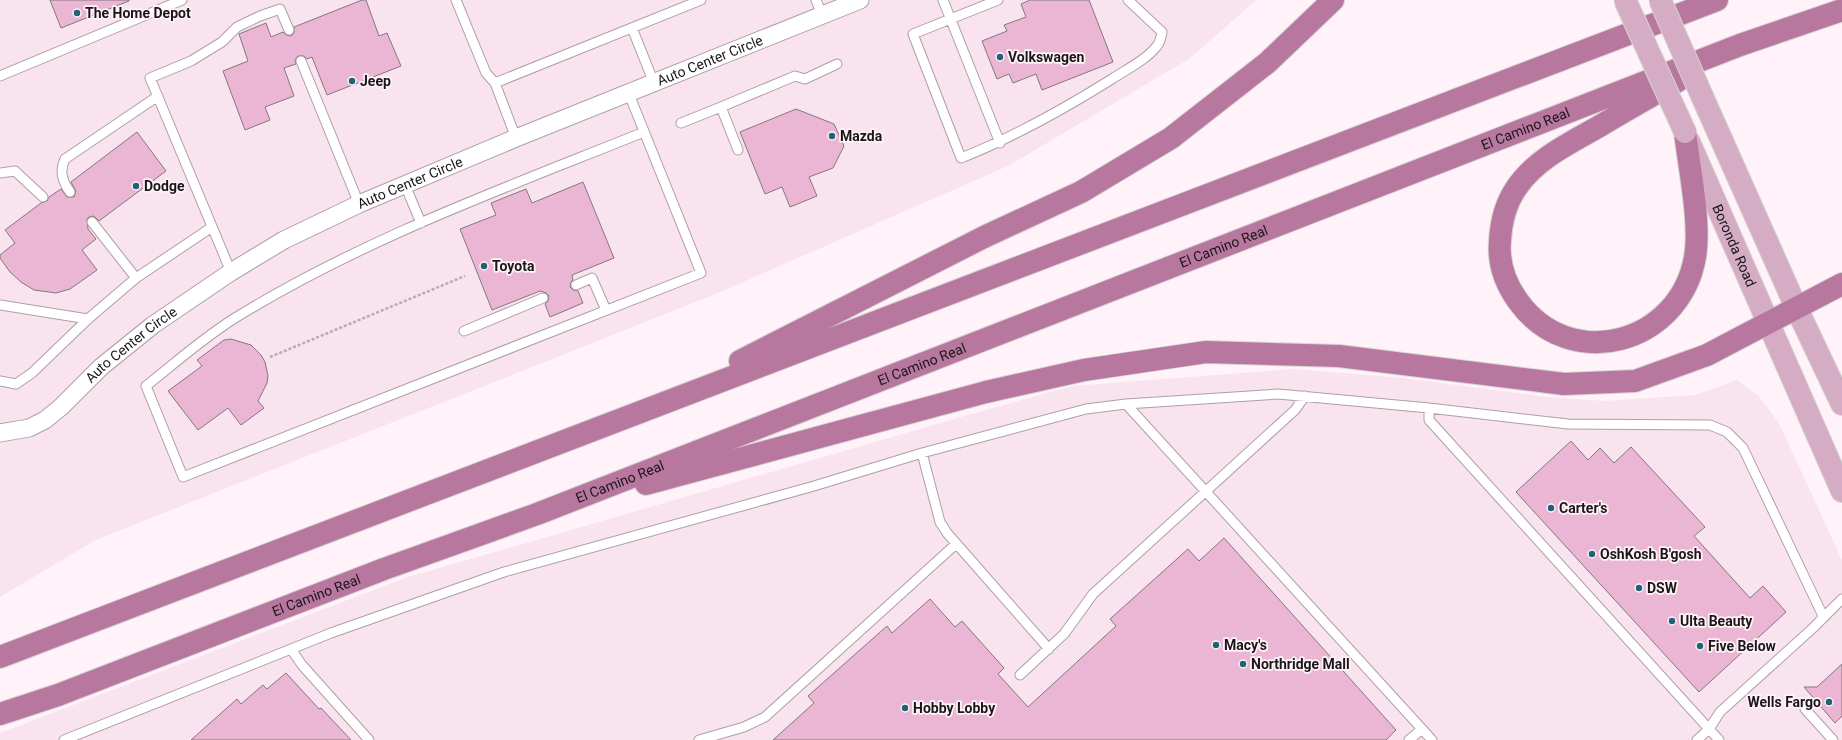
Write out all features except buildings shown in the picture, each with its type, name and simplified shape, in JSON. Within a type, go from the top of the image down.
[{"type":"highway","points":[[633,415],[984,237],[1081,192],[1171,138],[1268,63],[1333,0]]},
{"type":"highway","points":[[1607,42],[1696,0]]},
{"type":"highway","points":[[0,657],[1717,0]]},
{"type":"highway","name":"El Camino Real","points":[[0,714],[58,695],[384,569],[537,514],[1740,45],[1842,10]]},
{"type":"highway","points":[[1685,132],[1696,225],[1695,257],[1686,286],[1670,311],[1646,330],[1615,341],[1582,342],[1551,332],[1526,313],[1508,286],[1499,255],[1500,223],[1507,203],[1517,186],[1529,173],[1565,147],[1740,45]]},
{"type":"highway","points":[[537,514],[986,392],[1084,370],[1206,352],[1339,356],[1564,384],[1635,381],[1707,355],[1842,284]]},
{"type":"main road","name":"Boronda Road","points":[[1625,0],[1685,132],[1842,491]]},
{"type":"main road","points":[[1660,0],[1796,307],[1842,404]]},
{"type":"street","name":"Auto Center Circle","points":[[0,433],[29,428],[45,420],[61,407],[101,367],[153,325],[231,272],[284,240],[359,204],[516,138],[629,94],[819,8],[860,0]]},
{"type":"lane","points":[[0,76],[182,0]]},
{"type":"lane","points":[[456,0],[486,73],[495,83],[516,138]]},
{"type":"lane","points":[[495,83],[701,0]]},
{"type":"lane","points":[[943,0],[1000,143]]},
{"type":"lane","points":[[998,0],[913,34],[961,158],[1000,143],[1107,82],[1146,57],[1161,40],[1162,32],[1128,0]]},
{"type":"lane","points":[[231,272],[150,78],[191,61],[222,42],[237,27],[260,16],[280,9],[289,30]]},
{"type":"lane","points":[[632,28],[654,83]]},
{"type":"lane","points":[[302,61],[359,204]]},
{"type":"lane","points":[[681,123],[795,76],[805,78],[837,64]]},
{"type":"lane","points":[[629,94],[701,273],[183,477],[146,386],[233,319],[312,273],[421,223],[644,132]]},
{"type":"lane","points":[[70,192],[61,175],[61,166],[65,159],[158,96]]},
{"type":"lane","points":[[720,107],[738,150]]},
{"type":"lane","points":[[0,173],[15,171],[43,197]]},
{"type":"lane","points":[[405,185],[421,223]]},
{"type":"lane","points":[[92,222],[136,278]]},
{"type":"lane","points":[[0,381],[16,384],[32,373],[88,319],[136,278],[212,227]]},
{"type":"lane","points":[[576,285],[592,278],[606,310]]},
{"type":"lane","points":[[464,331],[543,298]]},
{"type":"lane","points":[[0,304],[88,319]]},
{"type":"lane","points":[[64,740],[81,737],[332,633],[539,561],[814,486],[922,453],[1086,409],[1126,404],[1278,394],[1428,408],[1568,424],[1710,425],[1727,432],[1743,448],[1751,462],[1823,616]]},
{"type":"lane","points":[[1020,675],[1064,634],[1093,594],[1295,410],[1306,396]]},
{"type":"lane","points":[[1126,404],[1432,740]]},
{"type":"lane","points":[[1428,408],[1429,420],[1719,740]]},
{"type":"lane","points":[[922,453],[940,522],[956,544],[1048,649]]},
{"type":"lane","points":[[699,740],[744,727],[765,717],[956,544]]},
{"type":"lane","points":[[1697,740],[1709,729],[1720,712],[1813,628],[1842,598]]},
{"type":"lane","points":[[291,649],[302,665],[369,740]]},
{"type":"lane","points":[[1805,709],[1833,740]]},
{"type":"lane","points":[[1409,740],[1422,729]]},
{"type":"path","points":[[270,357],[465,276]]},
{"type":"shaded area","points":[[0,0],[1256,0],[1189,59],[1008,166],[716,294],[96,540],[0,597]]},
{"type":"shaded area","name":"Northridge Mall","points":[[1294,369],[1404,378],[1547,397],[1605,401],[1695,395],[1737,380],[1758,395],[1779,423],[1842,560],[1842,740],[0,740],[0,733],[405,578],[968,415],[1072,386]]},
{"type":"place","name":"The Home Depot","points":[[77,13]]},
{"type":"place","name":"Volkswagen","points":[[1000,57]]},
{"type":"place","name":"Jeep","points":[[352,81]]},
{"type":"place","name":"Mazda","points":[[832,136]]},
{"type":"place","name":"Dodge","points":[[136,186]]},
{"type":"place","name":"Toyota","points":[[484,266]]},
{"type":"place","name":"Carter's","points":[[1551,508]]},
{"type":"place","name":"OshKosh B'gosh","points":[[1592,554]]},
{"type":"place","name":"DSW","points":[[1639,588]]},
{"type":"place","name":"Ulta Beauty","points":[[1672,621]]},
{"type":"place","name":"Macy's","points":[[1216,645]]},
{"type":"place","name":"Five Below","points":[[1700,646]]},
{"type":"place","name":"Northridge Mall","points":[[1243,664]]},
{"type":"place","name":"Wells Fargo","points":[[1829,702]]},
{"type":"place","name":"Hobby Lobby","points":[[905,708]]}]
